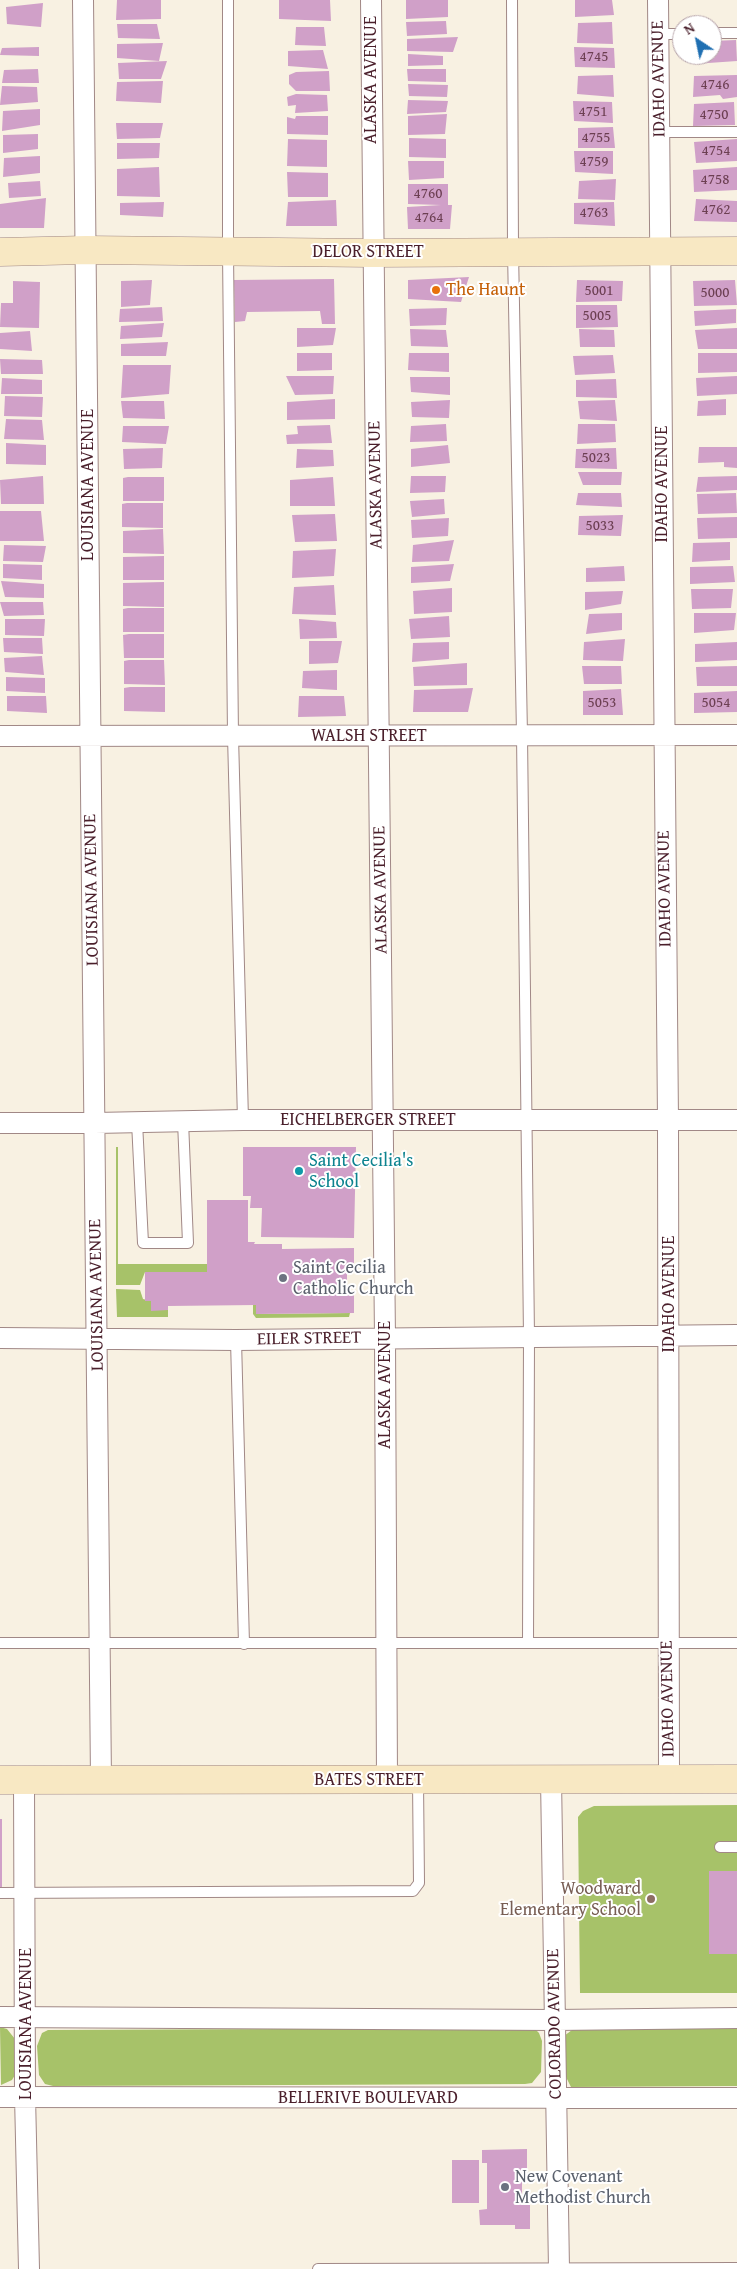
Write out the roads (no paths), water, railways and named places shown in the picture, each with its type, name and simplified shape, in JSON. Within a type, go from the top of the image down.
[{"type":"street","name":"LOUISIANA AVENUE","points":[[83,0],[89,735],[102,1779]]},
{"type":"street","name":"ALASKA AVENUE","points":[[371,0],[372,253],[385,1337],[387,1780]]},
{"type":"street","name":"IDAHO AVENUE","points":[[658,0],[661,132],[660,250],[668,1120],[669,1778]]},
{"type":"street","name":"DELOR STREET","points":[[0,252],[86,250],[372,253],[513,250],[737,251]]},
{"type":"street","name":"WALSH STREET","points":[[0,736],[737,735]]},
{"type":"street","name":"EICHELBERGER STREET","points":[[0,1123],[243,1120],[737,1120]]},
{"type":"street","name":"EILER STREET","points":[[0,1338],[236,1340],[385,1337],[669,1337],[737,1334]]},
{"type":"street","name":"COLORADO AVENUE","points":[[550,1779],[559,2269]]},
{"type":"street","name":"BATES STREET","points":[[12,1780],[737,1779]]},
{"type":"street","name":"LOUISIANA AVENUE","points":[[12,1780],[26,1894],[26,2096],[29,2269]]},
{"type":"street","points":[[0,2017],[555,2020],[737,2018]]},
{"type":"street","name":"BELLERIVE BOULEVARD","points":[[0,2097],[737,2098]]},
{"type":"lane","points":[[228,0],[228,252],[233,736],[243,1120]]},
{"type":"lane","points":[[512,0],[513,250],[522,735],[528,1337],[528,1643]]},
{"type":"lane","points":[[722,33],[737,32]]},
{"type":"lane","points":[[658,34],[672,34]]},
{"type":"lane","points":[[661,132],[737,132]]},
{"type":"lane","points":[[137,1122],[143,1244],[188,1243],[183,1121]]},
{"type":"lane","points":[[236,1340],[244,1644]]},
{"type":"lane","points":[[0,1643],[737,1643]]},
{"type":"lane","points":[[0,1893],[413,1891],[419,1883],[418,1780]]},
{"type":"lane","points":[[720,1847],[737,1847]]},
{"type":"lane","points":[[318,2269],[737,2268]]},
{"type":"place","name":"The Haunt","points":[[436,290]]},
{"type":"place","name":"Saint Cecilia's School","points":[[299,1171]]},
{"type":"place","name":"Saint Cecilia Catholic Church","points":[[283,1278]]},
{"type":"place","name":"Woodward Elementary School","points":[[651,1899]]},
{"type":"place","name":"New Covenant Methodist Church","points":[[505,2187]]}]
